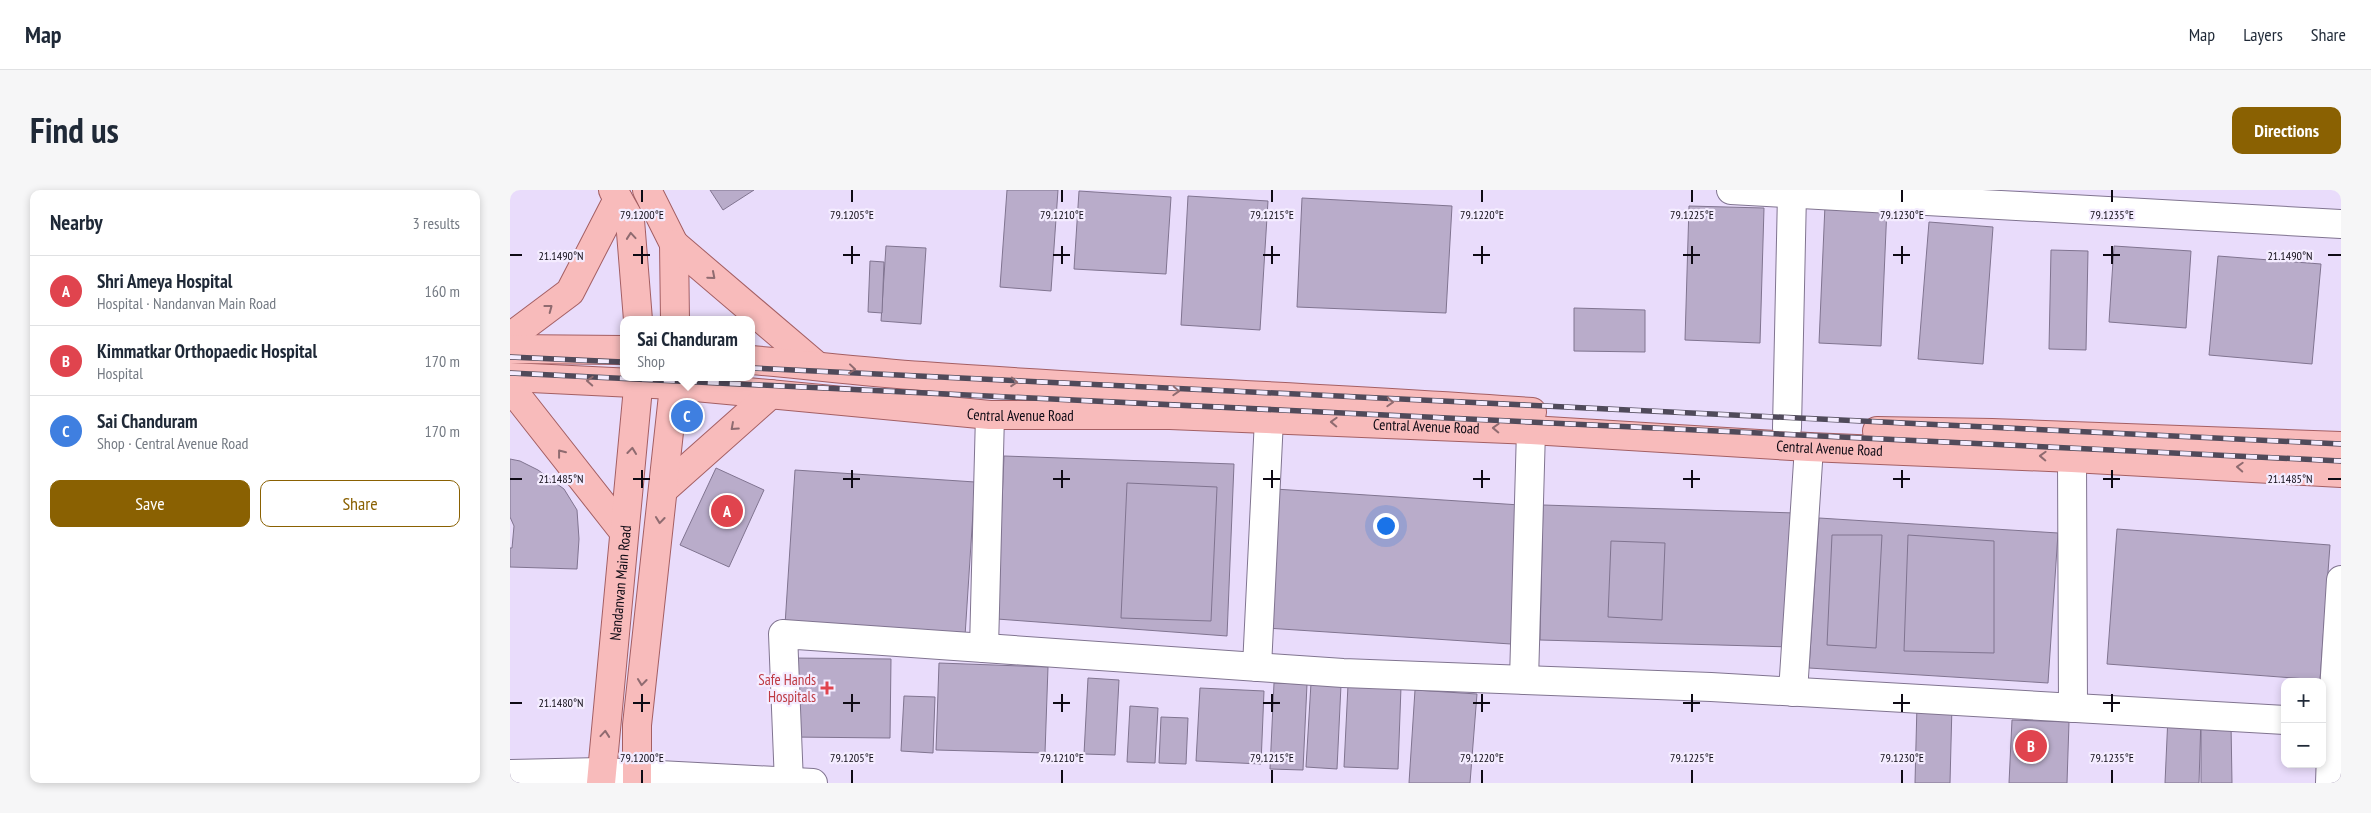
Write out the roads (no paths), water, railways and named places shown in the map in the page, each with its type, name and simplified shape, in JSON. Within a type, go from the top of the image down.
[{"type":"main road","points":[[647,190],[674,244],[817,366]]},
{"type":"main road","points":[[615,194],[630,220],[638,316]]},
{"type":"main road","points":[[510,337],[570,292],[615,194]]},
{"type":"main road","points":[[674,244],[675,316]]},
{"type":"main road","points":[[510,349],[620,350]]},
{"type":"main road","points":[[755,360],[921,376],[1118,389],[1407,402],[1787,428],[1992,433],[2341,446]]},
{"type":"main road","name":"Central Avenue Road","points":[[510,377],[620,380]]},
{"type":"main road","name":"Nandanvan Main Road","points":[[601,778],[639,381]]},
{"type":"main road","points":[[637,779],[637,725],[674,381]]},
{"type":"main road","name":"Central Avenue Road","points":[[674,381],[771,394],[990,416],[1170,415],[1531,430],[1809,447],[2072,458],[2341,473]]},
{"type":"main road","points":[[510,387],[624,532]]},
{"type":"main road","points":[[663,490],[771,394]]},
{"type":"street","points":[[1731,190],[2341,224]]},
{"type":"street","points":[[1787,428],[1792,193]]},
{"type":"street","points":[[984,648],[990,416]]},
{"type":"street","points":[[1257,667],[1269,419]]},
{"type":"street","points":[[1524,680],[1531,430]]},
{"type":"street","points":[[1793,692],[1809,447]]},
{"type":"street","points":[[2072,458],[2072,708]]},
{"type":"street","points":[[2330,783],[2327,723],[2341,580]]},
{"type":"street","points":[[510,774],[797,783],[783,634],[1257,667],[1793,692],[2281,720]]},
{"type":"railway","points":[[510,357],[620,362]]},
{"type":"railway","points":[[755,368],[2341,444]]},
{"type":"railway","points":[[510,373],[620,378]]},
{"type":"railway","points":[[676,381],[2341,461]]},
{"type":"place","name":"Sai Chanduram","points":[[687,416]]},
{"type":"place","name":"Shri Ameya Hospital","points":[[727,511]]},
{"type":"place","name":"Safe Hands Hospitals","points":[[827,688]]},
{"type":"place","name":"Kimmatkar Orthopaedic Hospital","points":[[2031,746]]}]
